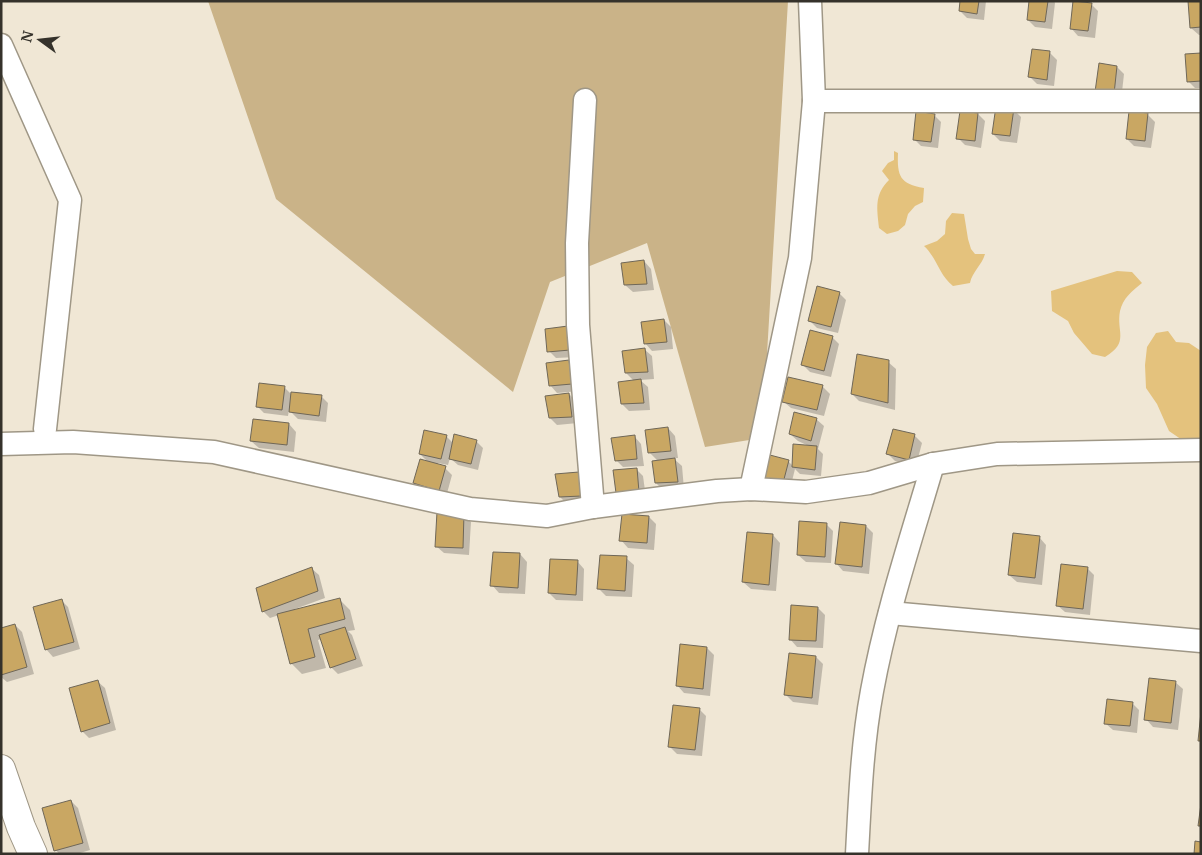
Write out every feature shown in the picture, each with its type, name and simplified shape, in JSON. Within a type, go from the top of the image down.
[{"type":"street","points":[[751,489],[800,258],[814,101],[810,1]]},
{"type":"street","points":[[1,45],[70,200],[45,429]]},
{"type":"street","points":[[585,100],[577,243],[578,325],[593,507]]},
{"type":"street","points":[[814,101],[1201,101]]},
{"type":"street","points":[[1,444],[73,442],[214,452],[470,509],[547,516],[593,507],[717,491],[751,489],[806,492],[869,483],[933,464],[997,454],[1201,450]]},
{"type":"street","points":[[856,854],[862,759],[872,691],[890,613],[933,464]]},
{"type":"street","points":[[890,613],[1201,641]]},
{"type":"street","points":[[1,769],[21,827],[33,854]]},
{"type":"shaded area","points":[[208,1],[788,1],[762,438],[705,447],[647,243],[550,282],[513,392],[276,199]]},
{"type":"shaded area","points":[[894,151],[898,153],[898,168],[902,178],[910,184],[924,188],[923,202],[915,206],[908,214],[905,225],[898,231],[887,234],[879,228],[878,202],[881,191],[889,180],[882,171],[888,163],[894,160]]},
{"type":"shaded area","points":[[952,213],[964,214],[971,249],[975,254],[985,254],[970,283],[953,286],[944,277],[924,246],[937,241],[945,234],[946,221]]},
{"type":"shaded area","points":[[1117,271],[1132,272],[1142,283],[1123,302],[1119,318],[1120,341],[1113,352],[1105,357],[1092,354],[1074,333],[1068,321],[1052,311],[1051,291]]},
{"type":"shaded area","points":[[1168,331],[1176,342],[1189,343],[1201,351],[1201,444],[1188,444],[1169,431],[1157,404],[1146,388],[1145,365],[1147,347],[1156,333]]},
{"type":"building","points":[[960,1],[979,1],[977,14],[959,11]]},
{"type":"building","points":[[1029,1],[1048,1],[1045,22],[1027,20]]},
{"type":"building","points":[[1073,1],[1092,3],[1088,31],[1070,29]]},
{"type":"building","points":[[1188,1],[1201,1],[1201,27],[1190,28]]},
{"type":"building","points":[[1032,49],[1050,51],[1047,80],[1028,77]]},
{"type":"building","points":[[1201,53],[1201,81],[1187,82],[1185,54]]},
{"type":"building","points":[[1099,63],[1117,66],[1114,94],[1095,92]]},
{"type":"building","points":[[996,106],[1014,108],[1010,136],[992,134]]},
{"type":"building","points":[[916,111],[935,114],[931,142],[913,140]]},
{"type":"building","points":[[960,111],[978,113],[975,141],[956,139]]},
{"type":"building","points":[[1129,111],[1148,113],[1145,141],[1126,139]]},
{"type":"building","points":[[644,260],[647,284],[624,285],[621,263]]},
{"type":"building","points":[[817,286],[840,292],[831,327],[808,321]]},
{"type":"building","points":[[664,319],[667,342],[644,344],[641,322]]},
{"type":"building","points":[[568,326],[570,350],[547,352],[545,329]]},
{"type":"building","points":[[810,330],[833,336],[824,371],[801,365]]},
{"type":"building","points":[[645,348],[648,372],[625,373],[622,351]]},
{"type":"building","points":[[857,354],[889,360],[888,403],[851,394]]},
{"type":"building","points":[[569,360],[572,384],[549,386],[546,363]]},
{"type":"building","points":[[788,377],[823,385],[817,410],[782,402]]},
{"type":"building","points":[[641,379],[644,403],[621,404],[618,382]]},
{"type":"building","points":[[259,383],[285,386],[282,410],[256,407]]},
{"type":"building","points":[[291,392],[322,395],[319,416],[289,412]]},
{"type":"building","points":[[569,393],[572,417],[549,418],[545,396]]},
{"type":"building","points":[[794,412],[817,418],[811,441],[789,434]]},
{"type":"building","points":[[253,419],[289,423],[287,445],[250,441]]},
{"type":"building","points":[[668,427],[671,451],[648,453],[645,430]]},
{"type":"building","points":[[893,429],[915,434],[909,460],[886,454]]},
{"type":"building","points":[[424,430],[447,435],[441,459],[419,454]]},
{"type":"building","points":[[454,434],[477,440],[471,464],[449,459]]},
{"type":"building","points":[[635,435],[637,459],[615,461],[611,438]]},
{"type":"building","points":[[793,444],[817,446],[815,470],[792,467]]},
{"type":"building","points":[[766,454],[789,460],[783,483],[761,477]]},
{"type":"building","points":[[675,458],[678,482],[655,483],[652,461]]},
{"type":"building","points":[[420,459],[446,466],[439,491],[413,483]]},
{"type":"building","points":[[637,468],[639,492],[616,493],[613,470]]},
{"type":"building","points":[[579,472],[582,496],[559,497],[555,474]]},
{"type":"building","points":[[437,512],[464,513],[463,548],[435,547]]},
{"type":"building","points":[[622,514],[649,516],[647,543],[619,541]]},
{"type":"building","points":[[799,521],[827,523],[825,557],[797,555]]},
{"type":"building","points":[[840,522],[866,525],[862,567],[835,564]]},
{"type":"building","points":[[747,532],[773,534],[769,585],[742,582]]},
{"type":"building","points":[[1013,533],[1040,536],[1035,578],[1008,575]]},
{"type":"building","points":[[493,552],[520,553],[518,588],[490,586]]},
{"type":"building","points":[[600,555],[627,556],[625,591],[597,589]]},
{"type":"building","points":[[550,559],[578,560],[576,595],[548,593]]},
{"type":"building","points":[[1061,564],[1088,567],[1083,609],[1056,606]]},
{"type":"building","points":[[312,567],[318,591],[262,612],[256,588]]},
{"type":"building","points":[[340,598],[345,619],[308,629],[315,657],[290,664],[277,614]]},
{"type":"building","points":[[62,599],[74,642],[45,650],[33,607]]},
{"type":"building","points":[[791,605],[818,607],[816,641],[789,640]]},
{"type":"building","points":[[15,624],[27,667],[1,675],[1,628]]},
{"type":"building","points":[[345,627],[356,659],[330,668],[319,635]]},
{"type":"building","points":[[680,644],[707,647],[703,689],[676,686]]},
{"type":"building","points":[[789,653],[816,656],[812,698],[784,695]]},
{"type":"building","points":[[1149,678],[1176,681],[1171,723],[1144,720]]},
{"type":"building","points":[[98,680],[110,723],[81,732],[69,688]]},
{"type":"building","points":[[1107,699],[1133,702],[1130,726],[1104,724]]},
{"type":"building","points":[[673,705],[700,708],[695,750],[668,747]]},
{"type":"building","points":[[1201,712],[1201,741],[1198,741]]},
{"type":"building","points":[[71,800],[83,843],[54,851],[42,808]]},
{"type":"building","points":[[1201,804],[1201,826],[1198,826]]},
{"type":"building","points":[[1195,841],[1201,842],[1201,854],[1194,854]]}]
